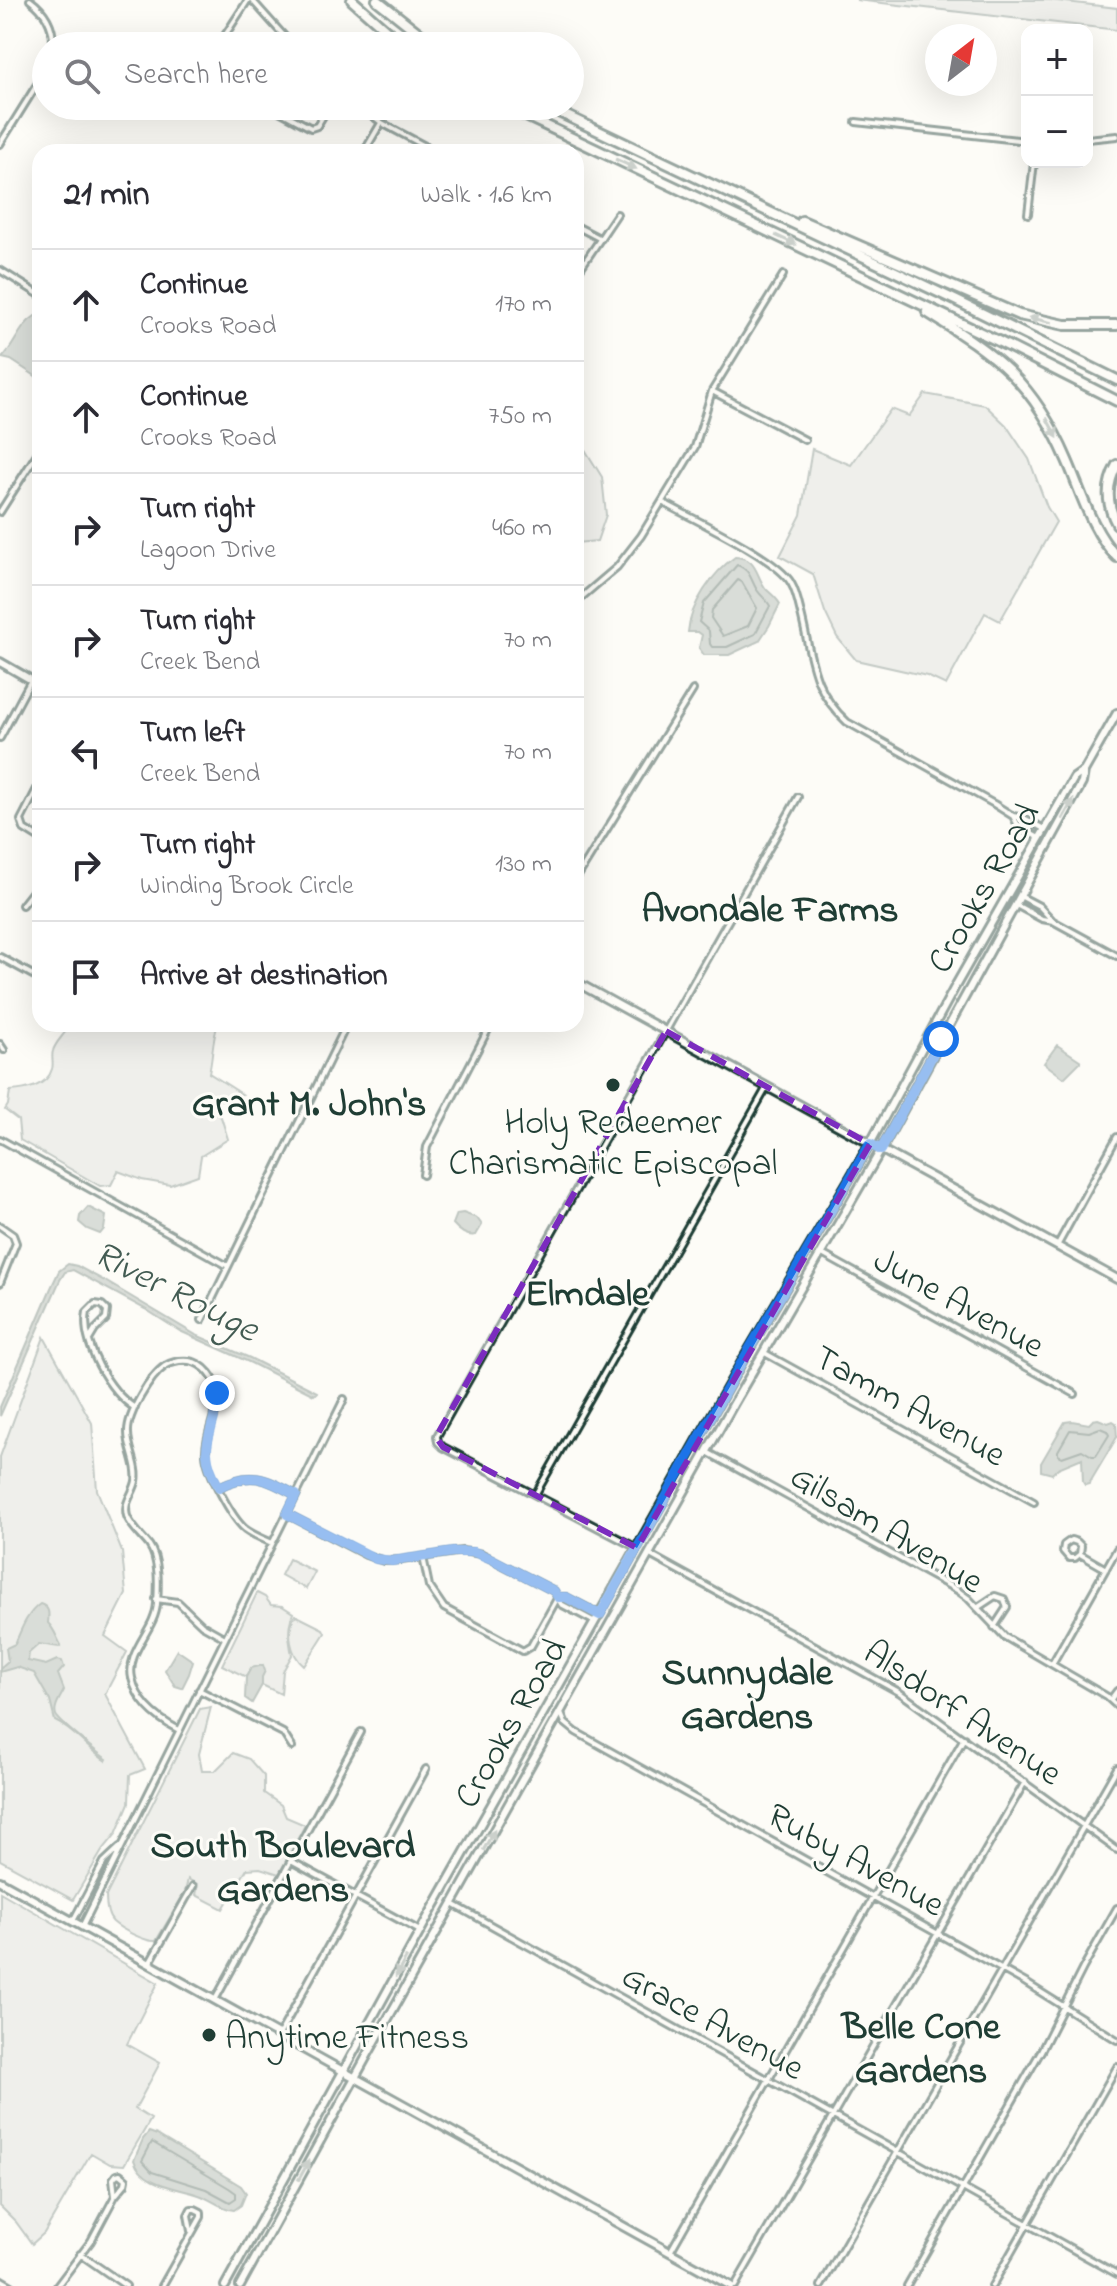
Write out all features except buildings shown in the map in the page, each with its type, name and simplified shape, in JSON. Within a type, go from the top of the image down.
[{"type":"highway","points":[[352,0],[388,32]]},
{"type":"highway","points":[[377,0],[417,32]]},
{"type":"highway","points":[[534,120],[1117,401]]},
{"type":"highway","points":[[576,120],[1117,380]]},
{"type":"highway","points":[[722,189],[1019,315],[1065,325],[1117,325]]},
{"type":"highway","points":[[888,289],[987,351],[1028,391],[1053,430],[1102,538],[1117,557]]},
{"type":"highway","points":[[1117,465],[1111,476],[1108,496],[1117,524]]},
{"type":"main road","points":[[0,662],[31,680]]},
{"type":"main road","name":"Crooks Road","points":[[240,2286],[560,1711],[893,1129],[1117,713]]},
{"type":"main road","name":"Crooks Road","points":[[225,2286],[440,1895],[859,1164],[987,929],[1074,778],[1084,771]]},
{"type":"main road","points":[[1044,829],[1049,834],[1048,845]]},
{"type":"main road","points":[[1010,889],[1009,900],[1014,905]]},
{"type":"main road","points":[[987,929],[994,934],[994,942]]},
{"type":"main road","points":[[584,986],[1117,1279]]},
{"type":"main road","points":[[935,1025],[940,1027],[941,1039]]},
{"type":"main road","points":[[884,1118],[886,1125],[893,1129]]},
{"type":"main road","points":[[859,1164],[866,1175]]},
{"type":"main road","points":[[814,1240],[813,1250],[820,1253]]},
{"type":"main road","points":[[790,1281],[797,1285],[798,1292]]},
{"type":"main road","points":[[698,1441],[698,1449],[707,1452]]},
{"type":"main road","points":[[665,1500],[672,1503],[673,1513]]},
{"type":"main road","points":[[585,1641],[585,1651],[592,1655]]},
{"type":"main road","points":[[545,1712],[551,1720],[551,1728]]},
{"type":"main road","points":[[0,1881],[733,2286]]},
{"type":"main road","points":[[440,1895],[444,1903],[453,1904]]},
{"type":"main road","points":[[420,1931],[430,1934],[432,1941]]},
{"type":"main road","points":[[359,2043],[361,2050],[368,2054]]},
{"type":"main road","points":[[331,2093],[339,2097],[341,2103]]},
{"type":"main road","points":[[271,2199],[274,2208],[282,2211]]},
{"type":"main road","points":[[237,2263],[245,2267],[247,2273]]},
{"type":"street","points":[[30,0],[39,7],[53,32]]},
{"type":"street","points":[[228,32],[250,0],[280,32]]},
{"type":"street","points":[[0,144],[32,93]]},
{"type":"street","points":[[296,120],[311,128],[321,120]]},
{"type":"street","points":[[378,120],[421,144]]},
{"type":"street","points":[[856,122],[1021,140]]},
{"type":"street","points":[[369,144],[382,123]]},
{"type":"street","points":[[1093,138],[1117,136]]},
{"type":"street","points":[[1028,214],[1033,168]]},
{"type":"street","points":[[584,263],[617,214]]},
{"type":"street","points":[[584,230],[601,239]]},
{"type":"street","points":[[0,270],[32,290]]},
{"type":"street","points":[[584,595],[624,559],[662,502],[695,447],[712,391],[783,275]]},
{"type":"street","points":[[712,391],[805,440]]},
{"type":"street","points":[[0,512],[32,462]]},
{"type":"street","points":[[662,502],[769,561],[785,575],[795,592],[820,688],[837,713],[856,728],[1013,816],[1024,818],[1044,829]]},
{"type":"street","points":[[0,738],[31,680]]},
{"type":"street","points":[[584,866],[693,690]]},
{"type":"street","points":[[32,797],[22,814],[21,824],[32,834]]},
{"type":"street","points":[[637,1548],[443,1447],[437,1440],[438,1433],[798,797]]},
{"type":"street","points":[[1013,816],[1019,827],[1039,838]]},
{"type":"street","points":[[22,905],[32,892]]},
{"type":"street","points":[[1020,895],[1039,906],[1053,921],[1117,956]]},
{"type":"street","points":[[1014,905],[1053,921]]},
{"type":"street","points":[[0,957],[32,975]]},
{"type":"street","points":[[202,1320],[343,1032]]},
{"type":"street","points":[[423,1175],[427,1147],[487,1032]]},
{"type":"street","points":[[0,1044],[4,1050]]},
{"type":"street","points":[[535,1495],[767,1087]]},
{"type":"street","points":[[1057,1246],[1117,1137]]},
{"type":"street","points":[[0,1139],[228,1266]]},
{"type":"street","points":[[0,1226],[15,1238],[15,1247],[0,1283]]},
{"type":"street","name":"June Avenue","points":[[820,1253],[1075,1394]]},
{"type":"street","points":[[89,1340],[107,1316],[107,1310],[102,1305],[95,1304],[87,1312],[86,1327],[89,1340],[92,1350],[117,1394],[135,1408]]},
{"type":"street","name":"Tamm Avenue","points":[[763,1352],[1034,1502]]},
{"type":"street","points":[[179,1730],[149,1709],[131,1677],[133,1658],[155,1614],[156,1599],[154,1554],[127,1514],[127,1504],[136,1482],[127,1429],[135,1408],[159,1371],[169,1364],[189,1361],[204,1367],[211,1375],[216,1386],[215,1412],[206,1451],[210,1470],[240,1524],[272,1543]]},
{"type":"street","points":[[82,1927],[344,1399]]},
{"type":"street","name":"Gilsam Avenue","points":[[707,1452],[957,1590],[1010,1640],[1111,1699],[1117,1706]]},
{"type":"street","points":[[219,1487],[250,1477],[268,1480],[296,1495]]},
{"type":"street","points":[[287,1514],[376,1559],[392,1561],[462,1551],[482,1554],[554,1591],[561,1604],[596,1623]]},
{"type":"street","points":[[1071,1540],[1077,1542],[1081,1546],[1080,1554],[1069,1558],[1063,1551],[1064,1545],[1071,1540]]},
{"type":"street","points":[[1052,1664],[1117,1549]]},
{"type":"street","name":"Alsdorf Avenue","points":[[649,1554],[882,1682],[1117,1850]]},
{"type":"street","points":[[1080,1554],[1106,1569]]},
{"type":"street","points":[[423,1557],[429,1586],[444,1608],[523,1651],[531,1646],[558,1597]]},
{"type":"street","points":[[977,1608],[995,1596],[1004,1599],[1007,1607],[994,1627]]},
{"type":"street","points":[[558,1597],[566,1597],[600,1615]]},
{"type":"street","points":[[156,1599],[178,1602],[202,1625],[225,1638]]},
{"type":"street","points":[[199,1690],[283,1733],[292,1747]]},
{"type":"street","points":[[1111,1699],[1117,1691]]},
{"type":"street","points":[[560,1711],[569,1727]]},
{"type":"street","points":[[551,1728],[569,1727]]},
{"type":"street","name":"Ruby Avenue","points":[[569,1727],[1002,1969],[1117,2040]]},
{"type":"street","points":[[215,2000],[361,1732]]},
{"type":"street","points":[[670,2252],[964,1738]]},
{"type":"street","points":[[821,2286],[1117,1768]]},
{"type":"street","points":[[279,2035],[426,1769]]},
{"type":"street","points":[[733,2286],[1025,1782]]},
{"type":"street","points":[[73,1921],[106,1858],[122,1845]]},
{"type":"street","points":[[291,1861],[420,1931]]},
{"type":"street","points":[[149,1964],[193,1886]]},
{"type":"street","name":"Grace Avenue","points":[[453,1904],[1117,2274]]},
{"type":"street","points":[[907,2286],[1117,1908]]},
{"type":"street","points":[[992,2286],[1117,2067]]},
{"type":"street","points":[[57,2286],[94,2235],[126,2181],[120,2174],[113,2179],[115,2196]]},
{"type":"street","points":[[162,2286],[201,2217],[198,2209],[191,2209],[188,2213],[191,2231]]},
{"type":"street","points":[[80,2254],[126,2286]]},
{"type":"street","points":[[0,2279],[12,2286]]},
{"type":"highlighted area","points":[[666,1031],[870,1144],[637,1548],[443,1447],[436,1437]]},
{"type":"shaded area","points":[[856,0],[1049,0],[1117,8],[1117,30],[1093,27],[1093,24],[1065,24]]},
{"type":"shaded area","points":[[925,394],[985,405],[1006,425],[1029,459],[1056,522],[1000,621],[985,613],[946,685],[927,676],[856,660],[837,637],[813,574],[780,556],[801,515],[812,449],[851,465],[891,409],[909,416]]},
{"type":"shaded area","points":[[584,448],[602,477],[606,515],[597,541],[584,542]]},
{"type":"shaded area","points":[[65,1032],[216,1032],[209,1073],[242,1094],[216,1101],[211,1111],[221,1117],[228,1139],[201,1156],[198,1175],[170,1185],[142,1180],[118,1171],[111,1185],[100,1186],[20,1140],[18,1120],[5,1110],[10,1091],[40,1084],[49,1075],[54,1047]]},
{"type":"shaded area","points":[[44,1337],[92,1423],[97,1490],[122,1552],[126,1594],[105,1636],[127,1652],[105,1694],[145,1769],[130,1775],[129,1803],[116,1834],[102,1851],[73,1900],[0,1860],[0,1457]]},
{"type":"shaded area","points":[[289,1559],[315,1572],[306,1589],[281,1575]]},
{"type":"shaded area","points":[[257,1593],[271,1605],[282,1606],[293,1613],[289,1634],[292,1655],[283,1671],[281,1694],[262,1685],[262,1677],[251,1668],[246,1677],[222,1665]]},
{"type":"shaded area","points":[[295,1615],[323,1629],[325,1633],[304,1666],[295,1655],[291,1642]]},
{"type":"shaded area","points":[[211,1707],[199,1754],[202,1771],[215,1771],[233,1753],[249,1759],[264,1776],[264,1793],[281,1805],[286,1817],[305,1825],[279,1874],[260,1868],[247,1869],[223,1909],[196,1895],[198,1885],[188,1879],[185,1892],[156,1941],[146,1940],[113,1922],[108,1914],[106,1896],[200,1709]]},
{"type":"shaded area","points":[[0,1892],[158,1983],[127,2044],[160,2063],[135,2109],[151,2119],[124,2165],[110,2164],[91,2153],[44,2233],[32,2244],[0,2206]]},
{"type":"water","points":[[32,319],[32,374],[11,360],[2,358]]},
{"type":"water","points":[[735,557],[752,564],[766,589],[780,604],[759,641],[729,655],[704,655],[699,648],[702,635],[688,632],[693,611],[704,590]]},
{"type":"water","points":[[1057,1045],[1081,1061],[1064,1078],[1044,1063]]},
{"type":"water","points":[[88,1207],[106,1216],[100,1234],[79,1222]]},
{"type":"water","points":[[457,1214],[477,1218],[482,1225],[476,1235],[463,1233],[453,1224]]},
{"type":"water","points":[[68,1264],[105,1281],[196,1335],[317,1392],[314,1395],[180,1331],[73,1270],[65,1272],[60,1280],[0,1416],[0,1407],[51,1288],[59,1271]]},
{"type":"water","points":[[1098,1419],[1116,1423],[1117,1437],[1089,1484],[1083,1482],[1082,1458],[1058,1468],[1052,1474],[1041,1471],[1041,1463],[1065,1422],[1089,1424]]},
{"type":"water","points":[[40,1604],[43,1605],[49,1614],[48,1623],[61,1645],[39,1644],[29,1653],[28,1661],[46,1665],[62,1661],[64,1667],[58,1674],[64,1690],[55,1712],[69,1729],[55,1721],[50,1701],[34,1673],[17,1667],[0,1672],[8,1661],[6,1648],[15,1644],[28,1617]]},
{"type":"water","points":[[177,1650],[193,1661],[182,1688],[175,1686],[165,1670]]},
{"type":"water","points":[[263,1665],[262,1685],[252,1703],[245,1698],[246,1677],[251,1668]]},
{"type":"water","points":[[72,1732],[107,1759],[93,1751]]},
{"type":"water","points":[[149,2132],[241,2186],[246,2193],[241,2205],[234,2210],[229,2209],[144,2175],[134,2160]]},
{"type":"place","name":"Holy Redeemer Charismatic Episcopal","points":[[613,1085]]},
{"type":"place","name":"Anytime Fitness","points":[[209,2035]]},
{"type":"district","name":"Avondale Farms","points":[[770,908]]},
{"type":"district","name":"Grant M. John's","points":[[309,1102]]},
{"type":"district","name":"Elmdale","points":[[587,1292]]},
{"type":"district","name":"Sunnydale Gardens","points":[[747,1693]]},
{"type":"district","name":"South Boulevard Gardens","points":[[283,1866]]},
{"type":"district","name":"Belle Cone Gardens","points":[[921,2047]]},
{"type":"route","points":[[217,1393],[206,1457],[219,1487],[247,1477],[268,1480],[296,1495],[287,1514],[371,1557],[392,1561],[462,1551],[482,1554],[554,1591],[558,1597],[566,1597],[600,1615],[743,1360],[870,1144],[881,1150],[941,1039]]},
{"type":"water label","name":"River Rouge","points":[[177,1290]]}]
